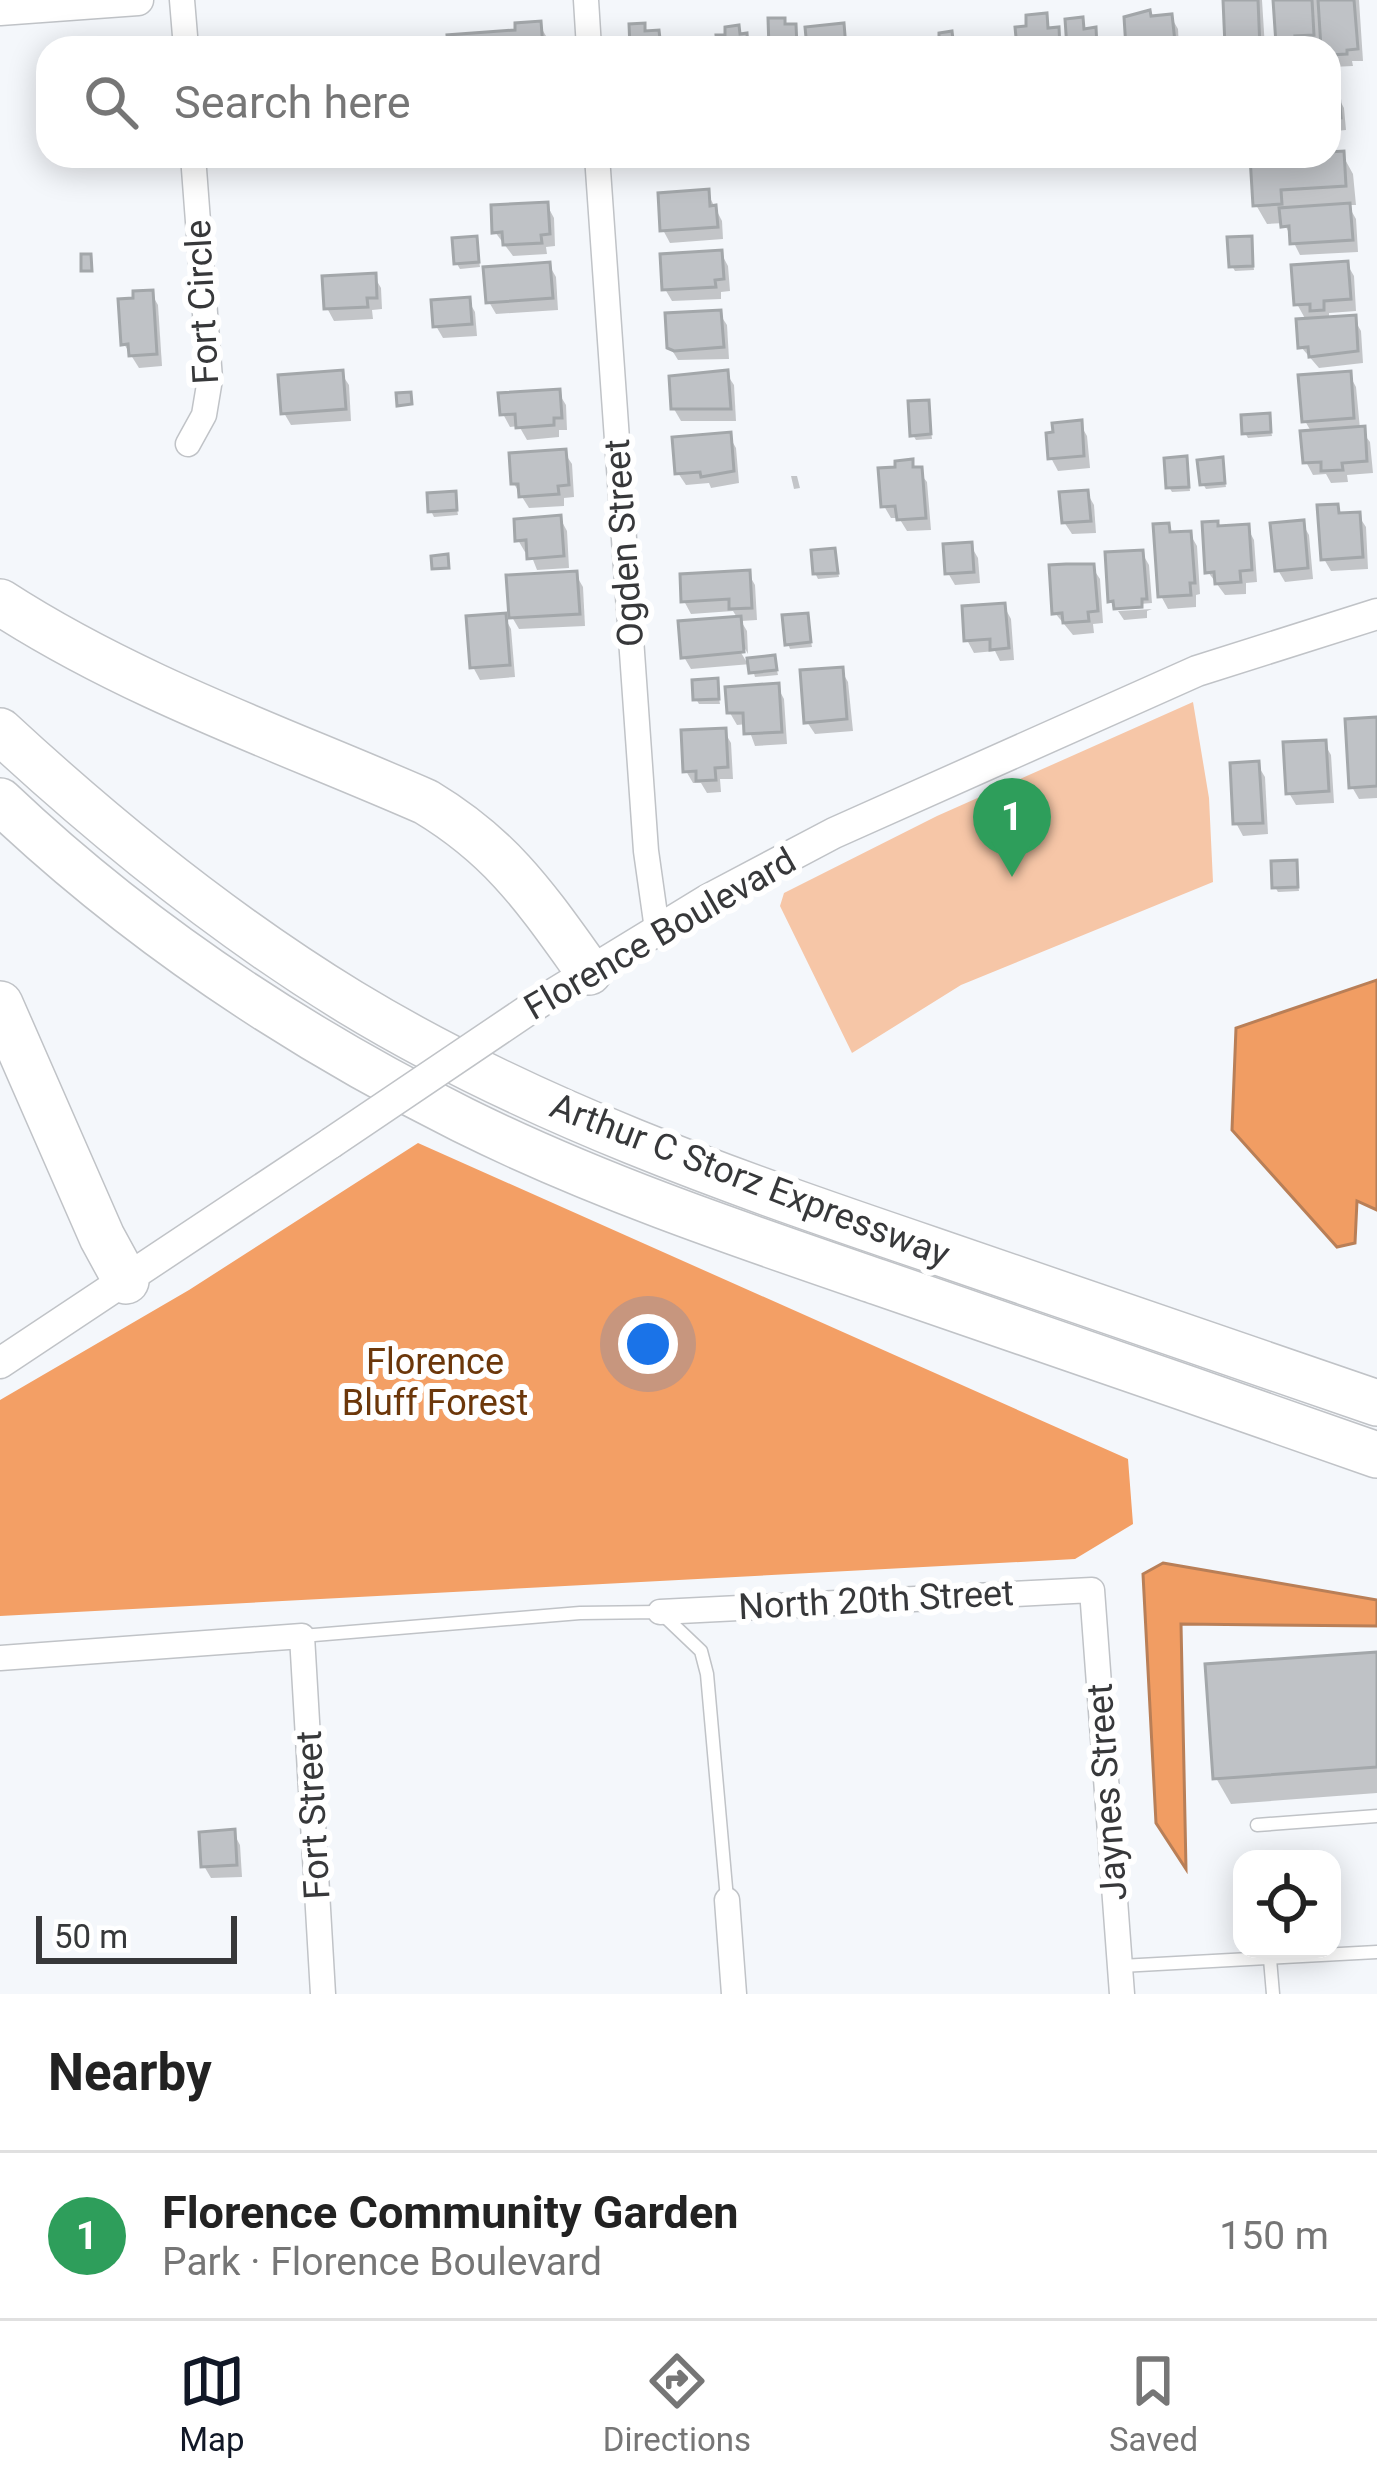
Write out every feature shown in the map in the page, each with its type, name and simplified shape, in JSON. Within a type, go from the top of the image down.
[{"type":"highway","points":[[0,602],[153,688],[426,802],[465,826],[521,879],[589,971]]},
{"type":"highway","name":"Arthur C Storz Expressway","points":[[0,731],[80,804],[210,907],[351,1002],[512,1089],[760,1191],[1377,1403]]},
{"type":"highway","name":"Arthur C Storz Expressway","points":[[0,801],[100,890],[188,958],[276,1015],[464,1120],[710,1224],[1377,1455]]},
{"type":"highway","points":[[0,1004],[102,1237],[126,1280]]},
{"type":"street","points":[[0,10],[138,0]]},
{"type":"street","points":[[182,0],[185,36]]},
{"type":"street","points":[[586,0],[589,36]]},
{"type":"street","name":"Fort Circle","points":[[188,444],[205,415],[210,379],[195,168]]},
{"type":"street","name":"Ogden Street","points":[[598,168],[644,828],[657,929]]},
{"type":"street","name":"Florence Boulevard","points":[[0,1363],[657,929],[834,833],[1176,681],[1260,648],[1377,614]]},
{"type":"street","name":"North 20th Street","points":[[659,1612],[1092,1590]]},
{"type":"street","name":"Jaynes Street","points":[[1092,1590],[1122,1994]]},
{"type":"street","points":[[0,1658],[302,1636]]},
{"type":"street","name":"Fort Street","points":[[302,1636],[323,1994]]},
{"type":"street","points":[[728,1900],[734,1994]]},
{"type":"lane","points":[[302,1636],[580,1613],[659,1612],[701,1651],[707,1674],[728,1900]]},
{"type":"lane","points":[[1258,1826],[1377,1816]]},
{"type":"lane","points":[[1120,1966],[1377,1952]]},
{"type":"lane","points":[[1270,1959],[1273,1994]]},
{"type":"shaded area","points":[[1193,702],[1209,798],[1213,882],[961,985],[852,1053],[780,906],[784,893],[937,816]]},
{"type":"shaded area","points":[[1377,980],[1377,1210],[1357,1201],[1355,1243],[1337,1247],[1232,1130],[1236,1028]]},
{"type":"shaded area","points":[[1163,1563],[1377,1600],[1377,1626],[1181,1624],[1186,1869],[1156,1823],[1143,1574]]},
{"type":"green space","name":"Florence Bluff Forest","points":[[418,1143],[1128,1459],[1133,1524],[1075,1559],[0,1616],[0,1400],[189,1290]]},
{"type":"building","points":[[1223,0],[1258,0],[1260,36],[1225,36]]},
{"type":"building","points":[[1273,0],[1312,0],[1314,35],[1275,36]]},
{"type":"building","points":[[1318,0],[1354,0],[1358,49],[1341,54],[1341,36],[1320,36]]},
{"type":"building","points":[[1150,10],[1151,16],[1172,14],[1174,36],[1125,36],[1124,17]]},
{"type":"building","points":[[1047,13],[1048,28],[1059,27],[1059,36],[1016,36],[1015,27],[1026,26],[1026,15]]},
{"type":"building","points":[[1083,17],[1084,29],[1096,27],[1096,36],[1066,36],[1065,19]]},
{"type":"building","points":[[768,18],[796,24],[796,36],[769,36]]},
{"type":"building","points":[[541,21],[542,36],[447,36],[515,30],[515,23]]},
{"type":"building","points":[[645,23],[645,31],[659,30],[660,36],[630,36],[629,24]]},
{"type":"building","points":[[844,23],[845,36],[806,36],[805,27]]},
{"type":"building","points":[[739,25],[740,34],[747,36],[716,36],[725,35],[725,27]]},
{"type":"building","points":[[1341,151],[1346,186],[1281,190],[1282,204],[1253,206],[1251,168],[1341,168]]},
{"type":"building","points":[[709,189],[718,227],[660,231],[658,193]]},
{"type":"building","points":[[548,202],[550,234],[541,235],[542,243],[503,245],[502,232],[492,233],[491,205]]},
{"type":"building","points":[[1350,203],[1353,240],[1290,244],[1289,226],[1281,227],[1279,208]]},
{"type":"building","points":[[477,236],[479,262],[454,264],[452,238]]},
{"type":"building","points":[[1252,236],[1253,266],[1229,267],[1227,237]]},
{"type":"building","points":[[722,250],[724,279],[715,280],[716,287],[662,290],[660,254]]},
{"type":"building","points":[[81,254],[91,254],[92,271],[81,271]]},
{"type":"building","points":[[1348,261],[1351,299],[1324,301],[1324,310],[1310,311],[1310,304],[1294,305],[1291,265]]},
{"type":"building","points":[[550,262],[553,298],[486,303],[483,267]]},
{"type":"building","points":[[376,273],[377,298],[367,298],[368,307],[324,309],[322,276]]},
{"type":"building","points":[[153,290],[157,354],[129,356],[128,344],[121,345],[118,299],[133,298],[133,291]]},
{"type":"building","points":[[470,297],[472,324],[433,327],[431,300]]},
{"type":"building","points":[[721,310],[724,347],[667,348],[665,313]]},
{"type":"building","points":[[1356,315],[1358,351],[1309,357],[1308,347],[1298,348],[1296,319]]},
{"type":"building","points":[[343,370],[346,409],[281,414],[278,375]]},
{"type":"building","points":[[728,370],[731,409],[671,409],[669,376]]},
{"type":"building","points":[[1351,371],[1354,418],[1302,422],[1298,375]]},
{"type":"building","points":[[560,389],[562,418],[554,418],[554,425],[516,428],[515,414],[500,415],[498,393]]},
{"type":"building","points":[[411,392],[412,404],[397,406],[396,393]]},
{"type":"building","points":[[929,400],[931,434],[910,436],[908,401]]},
{"type":"building","points":[[1270,413],[1271,432],[1242,434],[1241,415]]},
{"type":"building","points":[[1082,420],[1084,456],[1048,459],[1046,433],[1053,432],[1052,423]]},
{"type":"building","points":[[1365,426],[1367,461],[1342,463],[1343,470],[1321,471],[1321,462],[1303,463],[1300,431]]},
{"type":"building","points":[[731,432],[734,471],[701,477],[700,472],[675,474],[672,437]]},
{"type":"building","points":[[566,449],[569,485],[558,486],[559,494],[519,497],[518,484],[511,484],[509,453]]},
{"type":"building","points":[[1187,456],[1189,487],[1166,488],[1164,458]]},
{"type":"building","points":[[1223,457],[1225,483],[1200,485],[1197,460]]},
{"type":"building","points":[[913,459],[913,467],[922,467],[926,518],[897,520],[895,506],[881,507],[878,468]]},
{"type":"building","points":[[1088,490],[1091,521],[1062,523],[1059,492]]},
{"type":"building","points":[[456,491],[457,510],[428,512],[427,493]]},
{"type":"building","points":[[1338,504],[1339,513],[1360,512],[1363,557],[1321,560],[1317,505]]},
{"type":"building","points":[[561,515],[564,556],[527,559],[526,540],[515,541],[514,519]]},
{"type":"building","points":[[1304,520],[1308,568],[1275,571],[1270,523]]},
{"type":"building","points":[[1218,521],[1218,526],[1249,524],[1252,570],[1240,571],[1241,582],[1215,584],[1214,572],[1205,573],[1202,522]]},
{"type":"building","points":[[1169,523],[1170,532],[1191,531],[1195,583],[1190,583],[1191,595],[1158,597],[1153,524]]},
{"type":"building","points":[[972,542],[974,572],[945,574],[943,544]]},
{"type":"building","points":[[835,548],[838,573],[813,574],[811,550]]},
{"type":"building","points":[[1143,550],[1147,599],[1142,599],[1142,607],[1114,609],[1113,601],[1108,602],[1105,552]]},
{"type":"building","points":[[448,554],[449,568],[432,569],[431,556]]},
{"type":"building","points":[[1094,564],[1098,611],[1088,612],[1089,621],[1063,623],[1062,613],[1052,614],[1049,565]]},
{"type":"building","points":[[750,570],[752,608],[729,609],[729,599],[681,602],[680,574]]},
{"type":"building","points":[[577,571],[580,614],[509,618],[506,575]]},
{"type":"building","points":[[1005,603],[1009,648],[990,650],[990,639],[964,641],[962,606]]},
{"type":"building","points":[[506,613],[510,665],[470,668],[466,616]]},
{"type":"building","points":[[808,613],[811,642],[785,645],[782,615]]},
{"type":"building","points":[[741,616],[744,652],[681,658],[678,621]]},
{"type":"building","points":[[775,655],[777,670],[749,673],[747,658]]},
{"type":"building","points":[[843,667],[847,719],[804,723],[800,670]]},
{"type":"building","points":[[718,678],[719,699],[693,700],[692,680]]},
{"type":"building","points":[[779,683],[782,732],[744,734],[743,713],[727,713],[725,687]]},
{"type":"building","points":[[1377,717],[1377,786],[1349,788],[1345,719]]},
{"type":"building","points":[[726,728],[728,767],[715,768],[716,780],[696,781],[696,771],[683,772],[681,730]]},
{"type":"building","points":[[1326,740],[1329,791],[1286,794],[1283,742]]},
{"type":"building","points":[[1259,761],[1263,823],[1233,824],[1230,763]]},
{"type":"building","points":[[1297,860],[1298,887],[1272,888],[1271,861]]},
{"type":"building","points":[[1377,1652],[1377,1767],[1213,1779],[1205,1664]]},
{"type":"building","points":[[235,1829],[237,1865],[201,1867],[199,1832]]},
{"type":"place","name":"Florence Community Garden","points":[[1012,877]]}]
